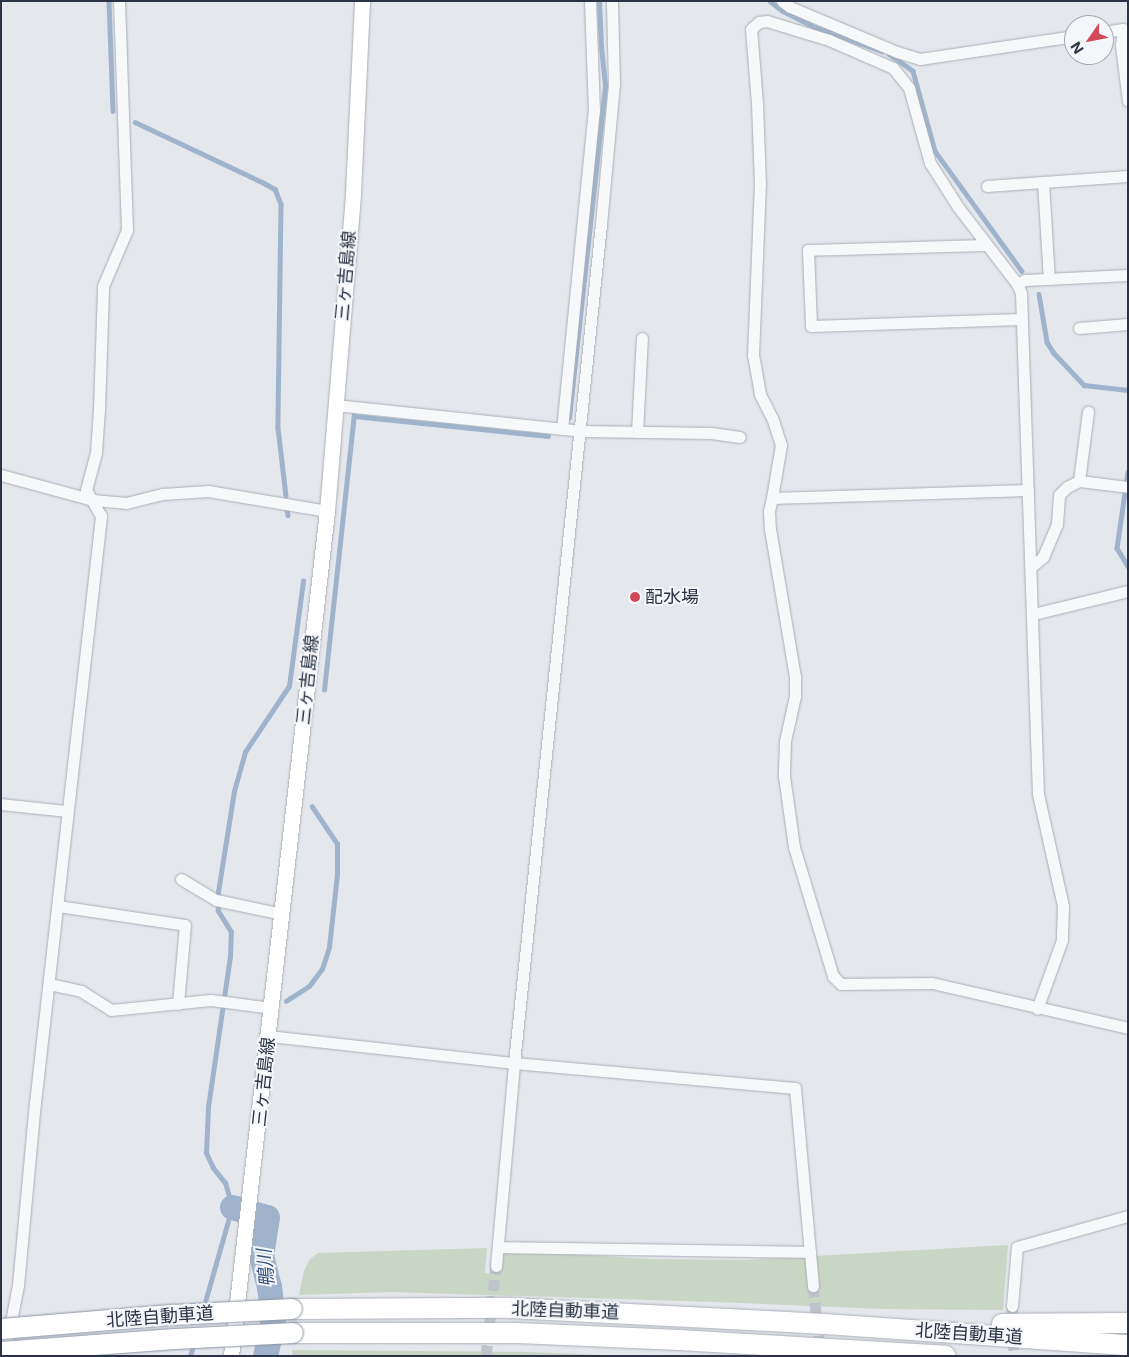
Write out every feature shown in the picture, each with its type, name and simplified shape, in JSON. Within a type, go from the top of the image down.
[{"type":"highway","name":"北陸自動車道","points":[[2,1343],[172,1315],[292,1309],[510,1308],[826,1324],[1128,1345]]},
{"type":"highway","points":[[826,1324],[1128,1323]]},
{"type":"highway","name":"北陸自動車道","points":[[2,1343],[165,1339],[293,1333],[518,1333],[680,1340],[946,1356]]},
{"type":"main road","name":"三ヶ吉島線","points":[[231,1356],[269,1036],[327,511],[353,193],[362,1]]},
{"type":"street","points":[[30,1356],[2,1343],[18,1285],[35,1104],[50,984],[67,811],[101,516],[86,490],[96,453],[102,286],[127,230],[119,1]]},
{"type":"street","points":[[562,429],[594,111],[590,1]]},
{"type":"street","points":[[496,1266],[514,1063],[581,431],[582,395],[614,85],[612,1]]},
{"type":"street","points":[[782,1],[790,8],[897,52],[920,59],[1064,37]]},
{"type":"street","points":[[1037,1009],[1062,940],[1063,906],[1038,794],[1021,293],[1017,284],[986,245],[930,163],[909,88],[893,68],[829,40],[767,21],[759,22],[751,29],[757,103],[760,185],[753,356],[760,394],[772,418],[780,445],[768,512],[795,677],[795,696],[785,741],[784,776],[794,847],[833,976],[841,984],[932,983],[1037,1009],[1128,1028]]},
{"type":"street","points":[[1126,28],[1121,45],[1128,100]]},
{"type":"street","points":[[893,68],[897,52]]},
{"type":"street","points":[[987,186],[1128,176]]},
{"type":"street","points":[[1042,182],[1049,279]]},
{"type":"street","points":[[986,245],[808,250],[811,326],[1022,319]]},
{"type":"street","points":[[1017,284],[1025,280],[1128,275]]},
{"type":"street","points":[[1079,328],[1128,324]]},
{"type":"street","points":[[637,432],[642,338]]},
{"type":"street","points":[[335,405],[581,431],[711,433],[740,437]]},
{"type":"street","points":[[1079,481],[1088,412]]},
{"type":"street","points":[[1,476],[93,500],[126,503],[163,494],[208,491],[327,511]]},
{"type":"street","points":[[1031,567],[1043,557],[1057,524],[1059,495],[1067,487],[1079,481],[1124,487]]},
{"type":"street","points":[[772,498],[1028,490]]},
{"type":"street","points":[[1033,614],[1128,592]]},
{"type":"street","points":[[1,804],[67,811]]},
{"type":"street","points":[[181,879],[216,900],[282,914]]},
{"type":"street","points":[[58,906],[185,925],[178,1004]]},
{"type":"street","points":[[50,984],[81,991],[111,1010],[212,1000],[272,1008]]},
{"type":"street","points":[[269,1036],[514,1063],[796,1088],[813,1286]]},
{"type":"street","points":[[1012,1306],[1016,1247],[1128,1216]]},
{"type":"street","points":[[498,1247],[810,1252]]},
{"type":"green space","points":[[1008,1245],[1003,1310],[883,1309],[392,1292],[299,1295],[304,1271],[310,1259],[318,1253],[487,1248],[485,1273],[499,1275],[503,1250],[650,1259],[746,1260]]},
{"type":"green space","points":[[292,1350],[530,1352],[624,1356],[293,1356]]},
{"type":"waterway","points":[[109,1],[113,111]]},
{"type":"waterway","points":[[569,418],[605,85],[599,1]]},
{"type":"waterway","points":[[770,1],[783,11],[815,27],[882,51]]},
{"type":"waterway","points":[[889,54],[913,71],[935,151],[1022,271]]},
{"type":"waterway","points":[[135,122],[275,189],[281,204],[278,428],[286,496]]},
{"type":"waterway","points":[[1039,294],[1047,342],[1054,353],[1084,385],[1128,390]]},
{"type":"waterway","points":[[324,690],[354,416],[548,436]]},
{"type":"waterway","points":[[1128,472],[1117,548],[1128,566]]},
{"type":"waterway","points":[[287,509],[288,515]]},
{"type":"waterway","points":[[203,1309],[232,1207],[225,1183],[213,1168],[206,1153],[208,1107],[230,957],[231,932],[218,911],[218,892],[234,791],[245,752],[289,686],[303,581]]},
{"type":"waterway","points":[[286,1001],[309,986],[322,969],[329,947],[337,875],[337,844],[312,807]]},
{"type":"waterway","name":"鴨川","points":[[232,1207],[267,1217],[261,1255],[269,1286],[273,1319],[265,1356]]},
{"type":"waterway","points":[[190,1356],[194,1343]]},
{"type":"tunnel","points":[[486,1356],[496,1266]]},
{"type":"tunnel","points":[[813,1286],[821,1354]]},
{"type":"tunnel","points":[[1012,1306],[1014,1356]]},
{"type":"place","name":"配水場","points":[[635,597]]}]
